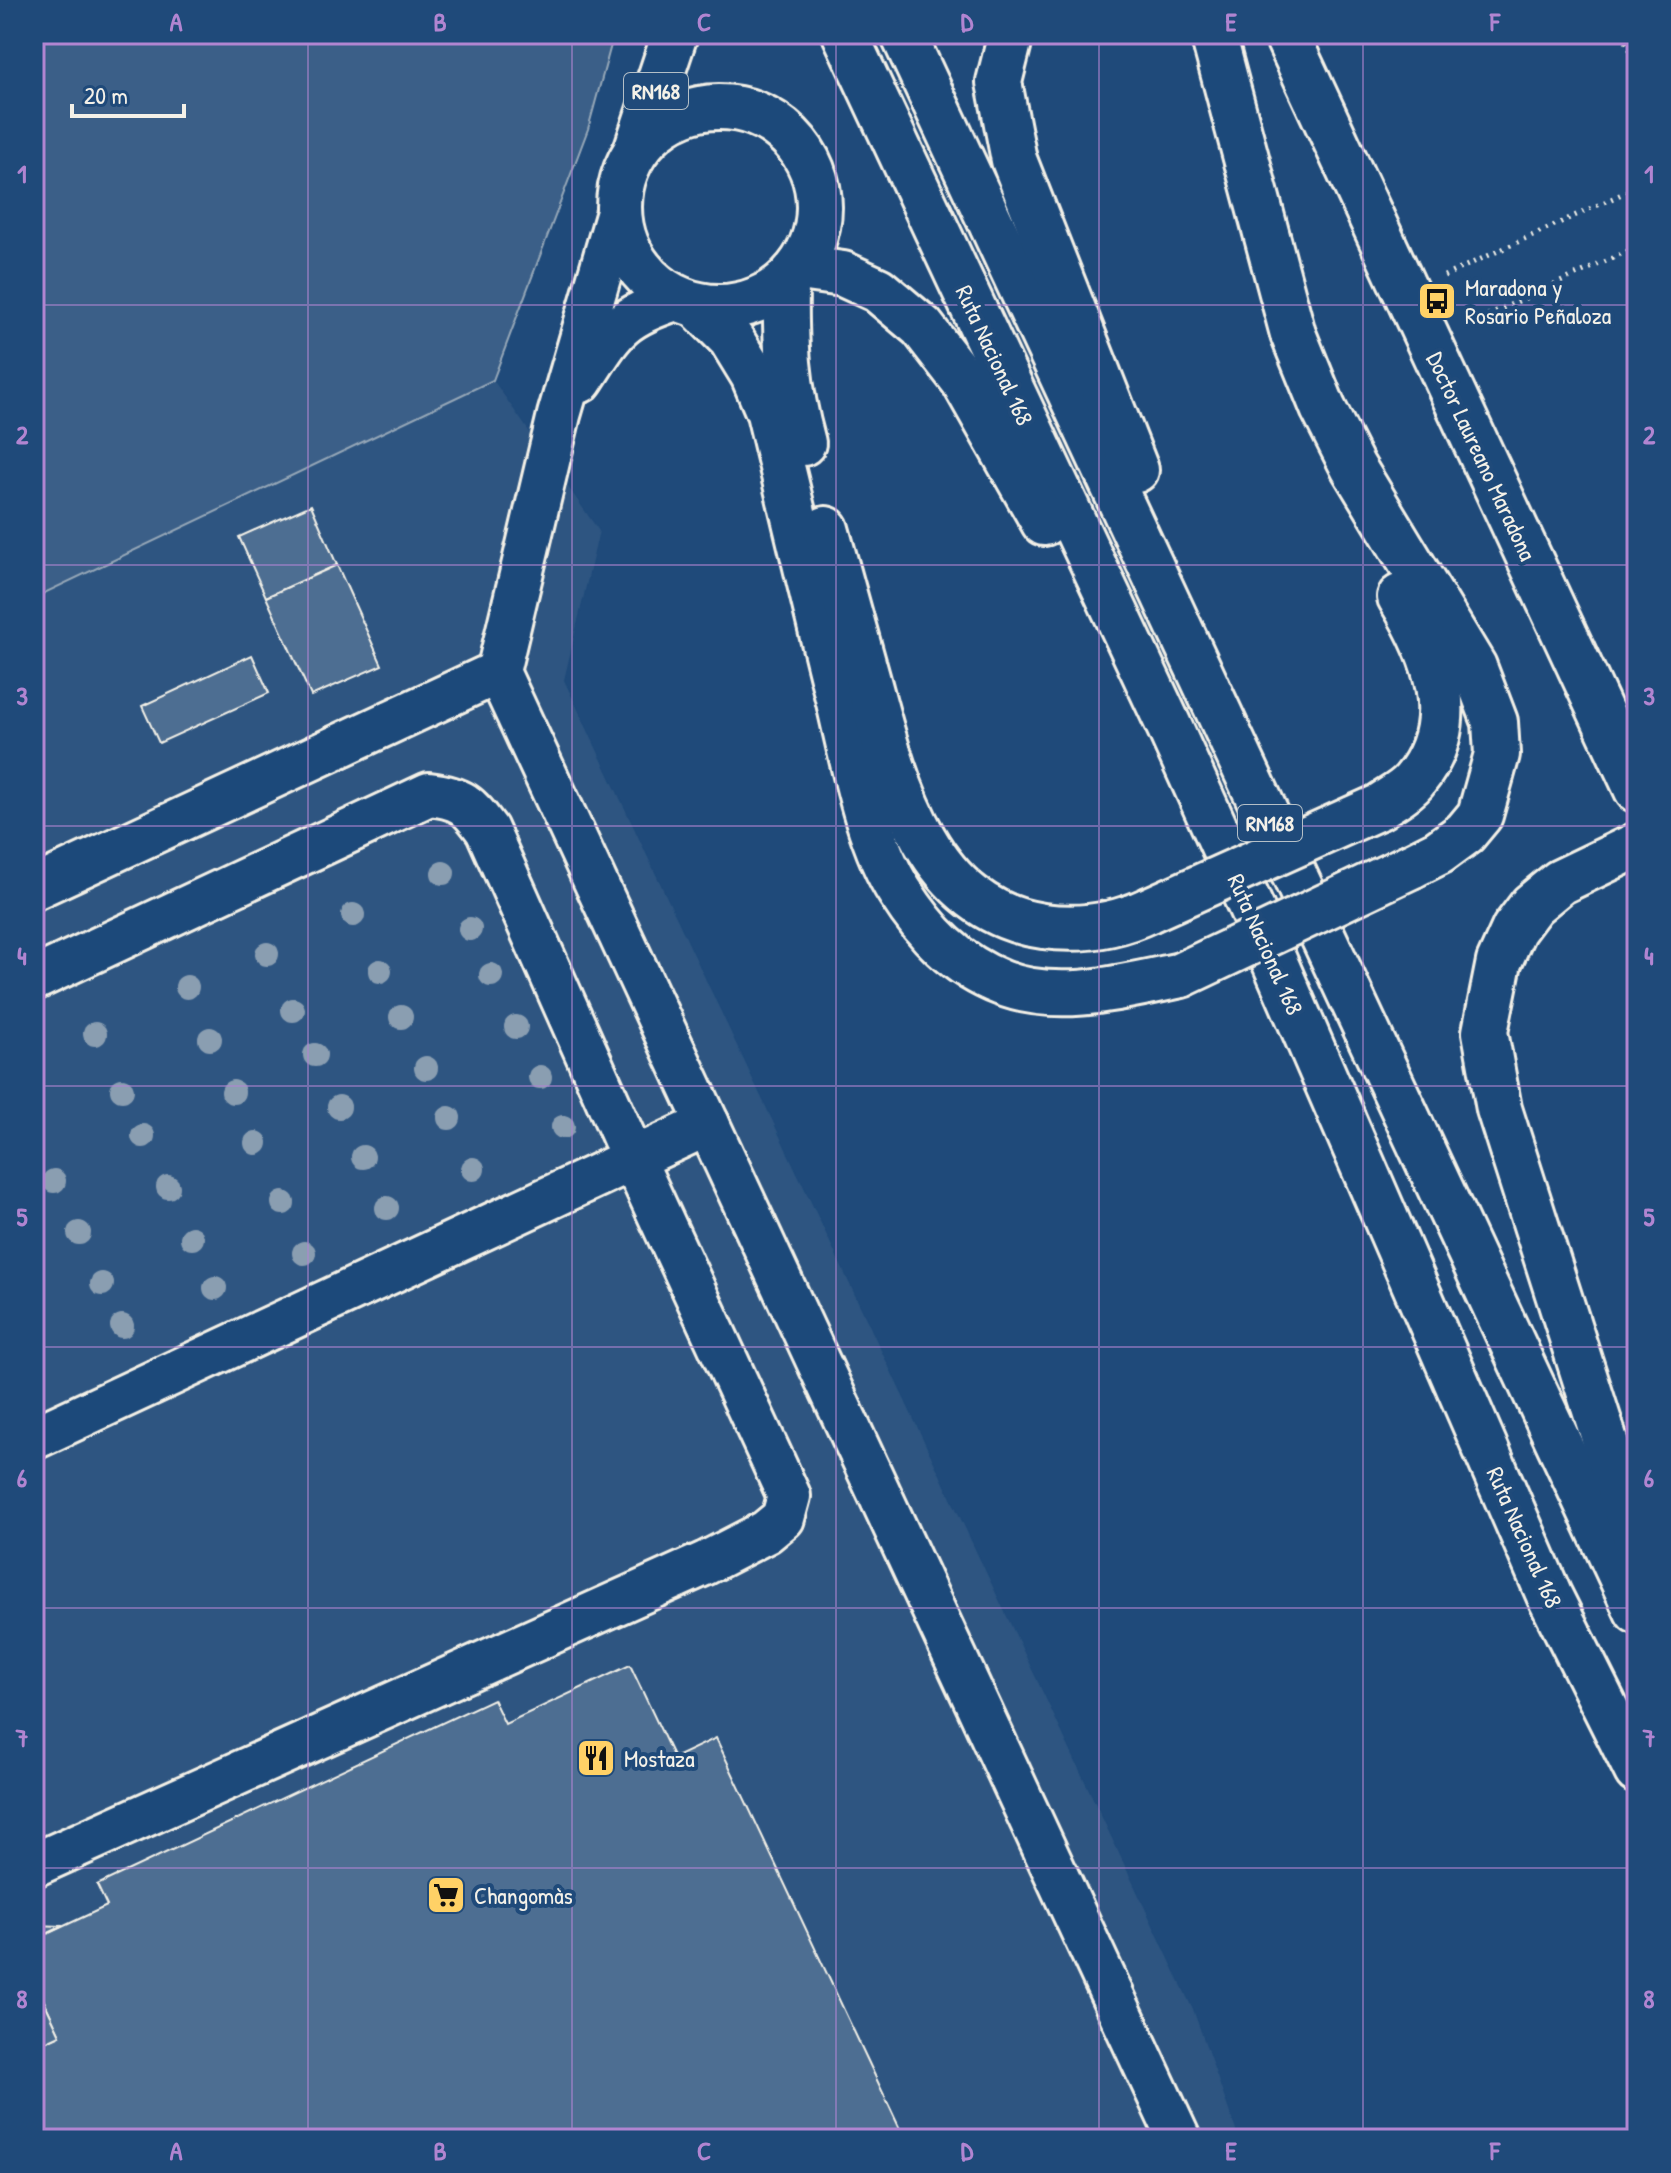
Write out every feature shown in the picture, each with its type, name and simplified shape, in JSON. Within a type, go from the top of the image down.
[{"type":"main road","name":"RN168","points":[[637,148],[675,34]]},
{"type":"main road","name":"Ruta Nacional 168","points":[[845,34],[1169,726],[1253,912],[1549,1595],[1637,1771]]},
{"type":"main road","name":"RN168","points":[[903,34],[1637,1611]]},
{"type":"main road","name":"RN168","points":[[1011,34],[999,82],[1014,160],[1148,500],[1215,703]]},
{"type":"main road","points":[[1186,34],[1196,54],[1238,225],[1271,346],[1288,392],[1332,482],[1422,633],[1437,675],[1441,705],[1434,748],[1411,784],[1379,807],[1129,920],[1064,929],[1006,918],[982,906],[957,885],[924,839],[904,800],[889,761],[792,403],[785,347],[793,276],[817,232],[819,192],[805,155],[778,125],[742,109],[702,107],[665,121],[637,148],[622,179],[618,212],[627,242],[641,269],[731,339],[753,375],[769,413],[856,774],[875,838],[898,890],[934,940],[973,970],[1005,985],[1064,995],[1181,975],[1439,852],[1465,833],[1480,815],[1497,754],[1495,722],[1474,667],[1353,467],[1306,368],[1293,334],[1213,34]]},
{"type":"main road","name":"Doctor Laureano Maradona","points":[[1286,34],[1637,790]]},
{"type":"main road","name":"RN168","points":[[793,276],[843,274],[878,290],[922,327],[963,380],[1078,582],[1169,726]]},
{"type":"main road","points":[[687,303],[735,307],[763,297],[793,276]]},
{"type":"main road","points":[[1637,845],[1560,882],[1532,905],[1514,929],[1499,962],[1485,1032],[1499,1109],[1637,1541]]},
{"type":"lane","points":[[618,212],[559,415],[498,672],[1179,2139]]},
{"type":"lane","points":[[559,415],[609,338],[625,321],[642,310],[687,303]]},
{"type":"lane","points":[[34,888],[498,672]]},
{"type":"lane","points":[[34,979],[429,794],[452,797],[468,805],[487,830],[633,1158],[789,1496],[783,1518],[766,1532],[629,1599],[34,1865]]},
{"type":"lane","points":[[34,1438],[708,1124]]},
{"type":"path","points":[[1623,34],[1637,65]]},
{"type":"path","points":[[1406,293],[1637,187]]},
{"type":"path","points":[[1429,342],[1637,247]]},
{"type":"shaded area","points":[[34,34],[614,34],[588,129],[493,380],[34,598]]},
{"type":"shaded area","points":[[493,380],[599,531],[564,680],[1194,2012],[1239,2139],[34,2139],[34,796],[38,794],[34,786],[34,598]]},
{"type":"building","points":[[311,505],[337,565],[266,597],[239,537]]},
{"type":"building","points":[[337,565],[382,665],[311,696],[266,597]]},
{"type":"building","points":[[252,655],[269,693],[159,743],[142,706]]},
{"type":"building","name":"Changomàs","points":[[630,1665],[674,1758],[716,1738],[900,2129],[878,2139],[34,2139],[34,2047],[60,2035],[34,1980],[34,1940],[107,1906],[97,1885],[493,1699],[505,1724]]},
{"type":"building","points":[[34,1925],[63,1926],[34,1940]]},
{"type":"building","points":[[34,1980],[60,2035],[34,2047]]},
{"type":"place","name":"Maradona y Rosario Peñaloza","points":[[1437,301]]},
{"type":"place","name":"Mostaza","points":[[596,1758]]},
{"type":"place","name":"Changomàs","points":[[446,1895]]}]
